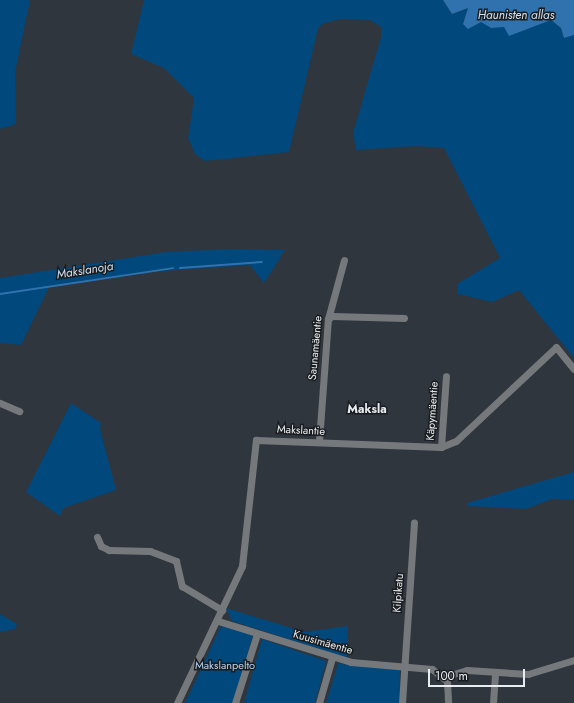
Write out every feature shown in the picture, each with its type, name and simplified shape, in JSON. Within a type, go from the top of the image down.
[{"type":"street","name":"Saunamäentie","points":[[319,441],[328,319],[344,260]]},
{"type":"street","points":[[328,319],[332,316],[404,318]]},
{"type":"street","name":"Makslantie","points":[[177,703],[218,621],[242,566],[256,440],[319,441],[441,447],[456,441],[556,347],[574,369]]},
{"type":"street","name":"Käpymäentie","points":[[441,447],[446,376]]},
{"type":"street","points":[[0,403],[19,411]]},
{"type":"street","name":"Kilpikatu","points":[[402,703],[414,522]]},
{"type":"street","points":[[97,538],[101,546],[109,550],[150,551],[176,561],[182,586],[222,610]]},
{"type":"street","name":"Kuusimäentie","points":[[218,621],[332,658],[351,662],[432,669],[444,677]]},
{"type":"street","points":[[235,703],[257,634]]},
{"type":"street","points":[[319,703],[332,658]]},
{"type":"street","points":[[448,703],[444,677],[467,670],[528,674],[574,660]]},
{"type":"street","points":[[493,703],[495,672]]},
{"type":"green space","points":[[0,0],[30,0],[15,72],[16,124],[0,129]]},
{"type":"green space","points":[[144,0],[443,0],[452,14],[468,8],[463,24],[481,22],[491,28],[551,20],[561,28],[564,38],[574,35],[574,358],[519,290],[492,302],[458,294],[457,284],[500,258],[444,148],[416,146],[356,150],[353,133],[381,37],[381,27],[370,20],[341,19],[324,23],[318,28],[289,152],[205,161],[195,154],[188,138],[194,98],[164,68],[131,54]]},
{"type":"green space","points":[[231,249],[285,250],[264,283],[250,265],[160,271],[49,287],[21,345],[0,343],[0,278],[166,252]]},
{"type":"green space","points":[[71,403],[101,423],[100,429],[116,490],[63,508],[60,516],[26,492]]},
{"type":"green space","points":[[574,472],[574,499],[552,499],[526,509],[467,506],[467,503]]},
{"type":"green space","points":[[226,608],[304,632],[348,626],[347,658],[232,621]]},
{"type":"green space","points":[[0,614],[17,624],[15,629],[0,632]]},
{"type":"green space","name":"Makslanpelto","points":[[221,626],[253,635],[233,703],[185,703]]},
{"type":"green space","points":[[262,639],[326,661],[315,703],[244,703]]},
{"type":"green space","points":[[338,664],[400,669],[399,703],[326,703]]},
{"type":"water","name":"Haunisten allas","points":[[443,0],[574,0],[574,35],[564,38],[561,28],[551,20],[509,36],[504,27],[491,28],[481,22],[468,29],[463,24],[468,8],[452,14]]},
{"type":"waterway","name":"Makslanoja","points":[[180,268],[262,262]]},
{"type":"waterway","name":"Makslanoja","points":[[0,294],[173,268]]},
{"type":"district","name":"Maksla","points":[[367,410]]}]
